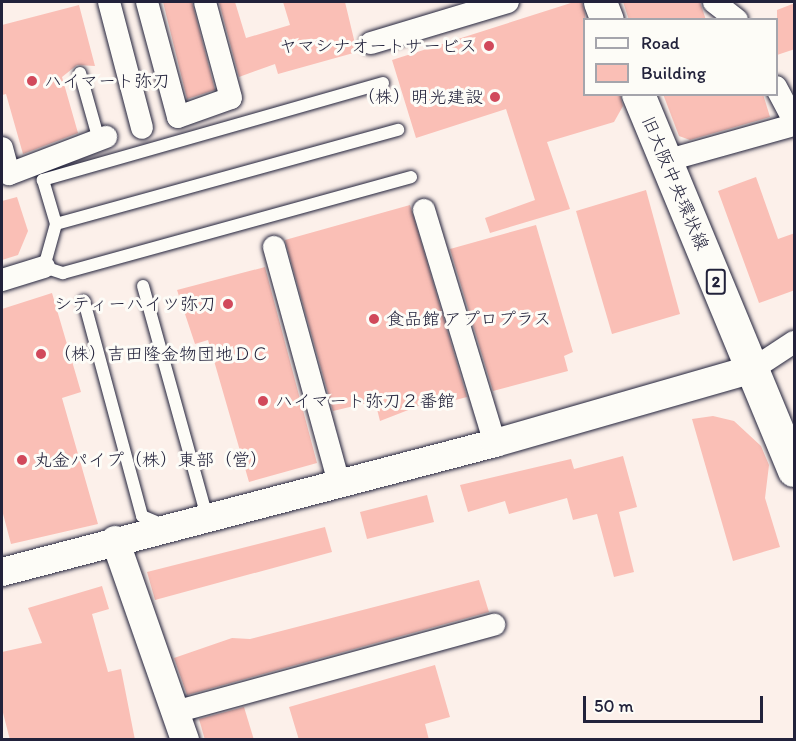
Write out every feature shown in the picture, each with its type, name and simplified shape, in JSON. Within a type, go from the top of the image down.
[{"type":"main road","points":[[600,2],[606,18]]},
{"type":"main road","name":"旧大阪中央環状線","points":[[639,96],[795,470]]},
{"type":"street","points":[[109,2],[142,128]]},
{"type":"street","points":[[147,2],[178,117],[231,98],[205,2]]},
{"type":"street","points":[[371,44],[508,2]]},
{"type":"street","points":[[714,2],[734,18]]},
{"type":"street","points":[[665,161],[795,123],[778,89]]},
{"type":"street","points":[[2,148],[9,174],[103,139]]},
{"type":"street","points":[[424,210],[495,443]]},
{"type":"street","points":[[274,247],[339,483]]},
{"type":"street","points":[[2,280],[44,267]]},
{"type":"street","points":[[2,572],[115,540],[170,528],[207,516],[495,443],[753,369],[795,342]]},
{"type":"street","points":[[115,540],[185,740]]},
{"type":"street","points":[[175,712],[494,625]]},
{"type":"lane","points":[[80,73],[103,139]]},
{"type":"lane","points":[[383,83],[43,180],[56,224],[44,267],[63,273],[411,177]]},
{"type":"lane","points":[[56,224],[398,130]]},
{"type":"lane","points":[[143,285],[207,516]]},
{"type":"lane","points":[[84,301],[142,516],[170,528]]},
{"type":"building","points":[[163,2],[192,2],[215,90],[187,99]]},
{"type":"building","points":[[219,2],[235,2],[246,38],[290,25],[283,2],[345,2],[357,52],[278,74],[275,64],[239,77]]},
{"type":"building","points":[[574,2],[582,2],[585,14],[583,18],[583,96],[620,96],[623,106],[614,122],[547,142],[570,209],[490,233],[485,218],[535,200],[506,109],[416,138],[392,60]]},
{"type":"building","points":[[623,2],[700,2],[705,18],[628,18]]},
{"type":"building","points":[[795,3],[795,49],[778,55],[778,18],[777,10]]},
{"type":"building","name":"ハイマート弥刀","points":[[79,5],[95,66],[77,65],[62,77],[78,133],[23,154],[6,94],[2,95],[2,25]]},
{"type":"building","points":[[664,96],[764,96],[770,117],[690,140],[679,136]]},
{"type":"building","points":[[756,177],[778,239],[795,233],[795,290],[759,303],[718,191]]},
{"type":"building","points":[[646,190],[680,314],[612,334],[576,211]]},
{"type":"building","points":[[17,197],[28,231],[18,255],[2,260],[2,201]]},
{"type":"building","name":"食品館 アプロプラス","points":[[410,205],[467,397],[436,405],[434,400],[380,421],[375,401],[333,411],[285,240]]},
{"type":"building","points":[[536,225],[573,352],[564,356],[568,371],[493,391],[450,249]]},
{"type":"building","name":"ハイマート弥刀２番館","points":[[265,267],[317,463],[249,482],[208,340],[195,344],[177,290]]},
{"type":"building","points":[[52,293],[81,392],[62,398],[98,524],[11,544],[2,510],[2,309]]},
{"type":"building","points":[[713,416],[734,421],[761,446],[769,465],[765,498],[780,547],[733,561],[692,419]]},
{"type":"building","points":[[623,456],[637,507],[619,512],[634,572],[614,577],[597,514],[573,520],[567,498],[509,514],[505,501],[468,512],[460,485],[571,459],[574,469]]},
{"type":"building","points":[[427,495],[434,522],[367,539],[360,512]]},
{"type":"building","points":[[325,527],[332,552],[155,600],[147,572]]},
{"type":"building","points":[[479,580],[489,612],[187,695],[174,658],[232,638],[250,639]]},
{"type":"building","points":[[102,586],[109,609],[92,614],[108,672],[121,669],[135,740],[10,740],[2,709],[2,652],[42,643],[28,608]]},
{"type":"building","points":[[435,665],[450,717],[425,724],[429,740],[299,740],[289,707]]},
{"type":"building","points":[[244,707],[254,740],[205,740],[199,719]]},
{"type":"place","name":"ヤマシナオートサービス","points":[[489,46]]},
{"type":"place","name":"ハイマート弥刀","points":[[32,81]]},
{"type":"place","name":"（株）明光建設","points":[[495,97]]},
{"type":"place","name":"シティーハイツ弥刀","points":[[228,304]]},
{"type":"place","name":"食品館 アプロプラス","points":[[374,319]]},
{"type":"place","name":"（株）吉田隆金物団地ＤＣ","points":[[41,354]]},
{"type":"place","name":"ハイマート弥刀２番館","points":[[263,401]]},
{"type":"place","name":"丸金パイプ（株）東部（営）","points":[[22,460]]}]
